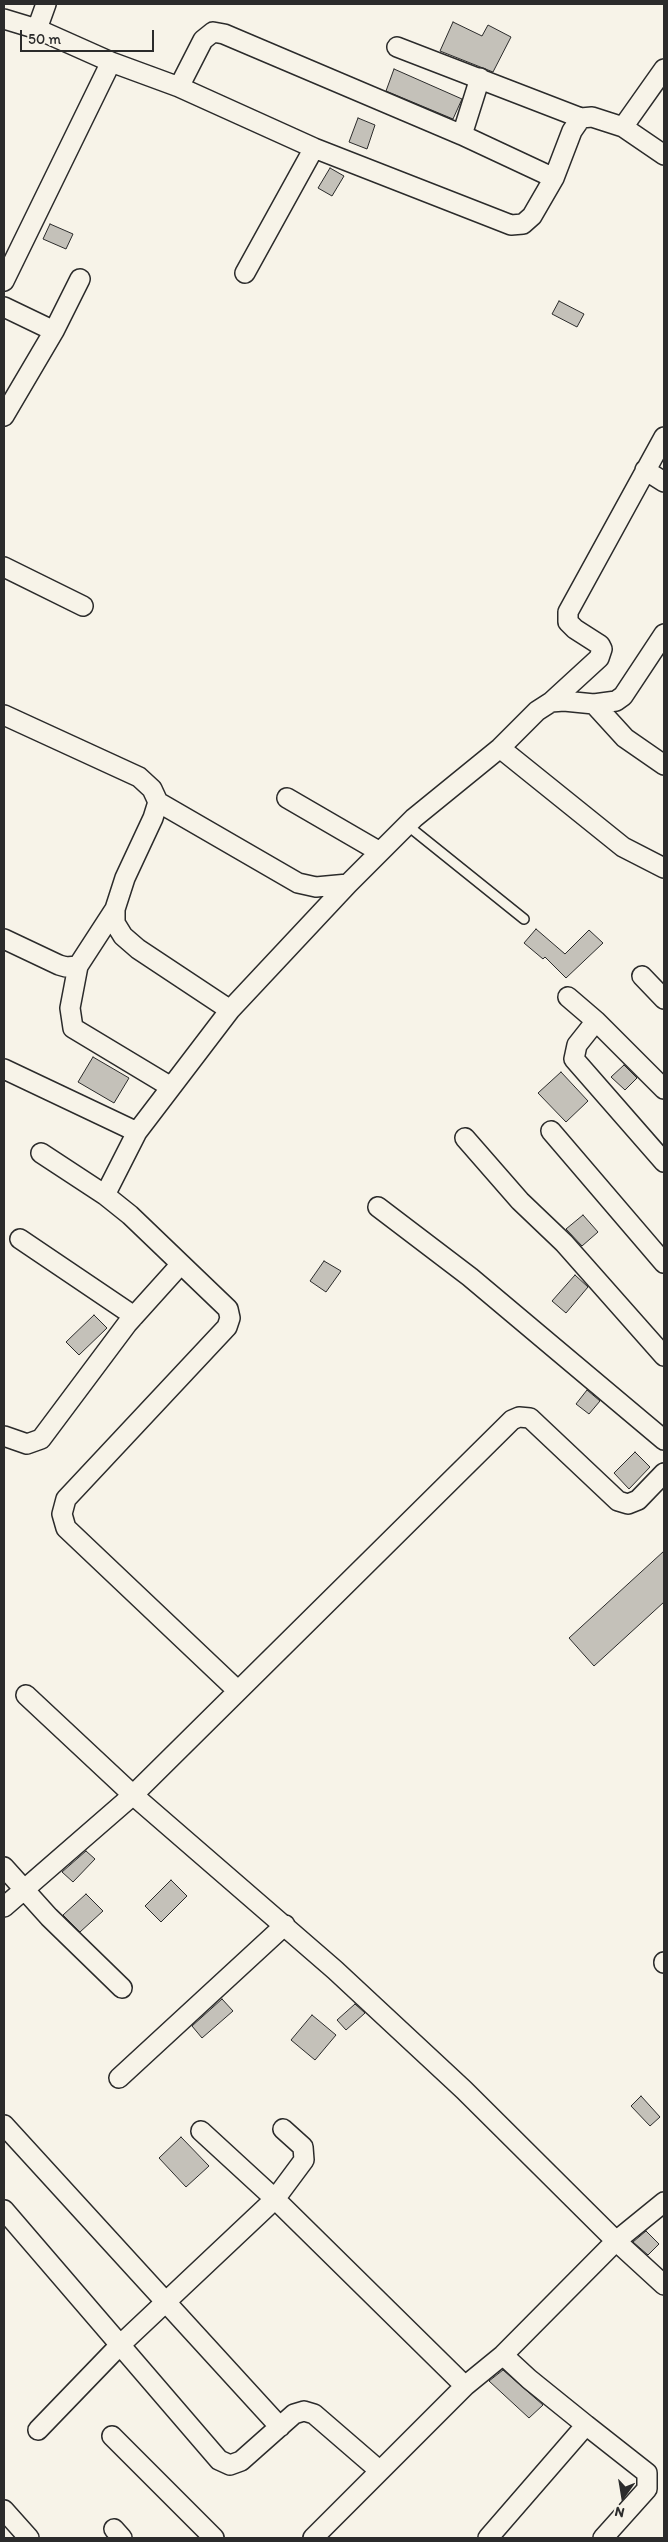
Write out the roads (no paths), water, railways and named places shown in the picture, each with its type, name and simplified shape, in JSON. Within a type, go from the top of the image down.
[{"type":"street","points":[[37,29],[46,4]]},
{"type":"street","points":[[4,19],[37,29],[111,62],[179,87],[314,148],[494,220],[516,226],[523,224],[532,216],[554,178],[572,131],[581,118]]},
{"type":"street","points":[[179,87],[202,40],[214,32],[224,34],[462,135],[554,178]]},
{"type":"street","points":[[397,47],[581,118],[592,117],[623,128],[664,155]]},
{"type":"street","points":[[4,281],[111,62]]},
{"type":"street","points":[[623,128],[664,69]]},
{"type":"street","points":[[462,135],[480,78]]},
{"type":"street","points":[[245,273],[314,148]]},
{"type":"street","points":[[4,416],[54,331],[80,279]]},
{"type":"street","points":[[4,307],[54,331]]},
{"type":"street","points":[[105,1195],[137,1132],[230,1010],[348,884],[407,825],[500,748],[537,710],[551,702],[599,658],[602,649],[600,645],[575,629],[568,622],[567,617],[664,437]]},
{"type":"street","points":[[645,470],[664,482]]},
{"type":"street","points":[[4,567],[83,606]]},
{"type":"street","points":[[551,702],[564,700],[594,704],[616,701],[623,696],[664,634]]},
{"type":"street","points":[[594,704],[625,738],[664,766]]},
{"type":"street","points":[[4,715],[139,777],[152,790],[158,802],[298,883],[316,887],[348,884]]},
{"type":"street","points":[[500,748],[624,847],[664,868]]},
{"type":"street","points":[[287,798],[380,852]]},
{"type":"street","points":[[158,802],[153,818],[125,878],[115,909],[78,966],[70,1008],[73,1028],[171,1087]]},
{"type":"street","points":[[115,909],[115,923],[130,942],[230,1010]]},
{"type":"street","points":[[4,939],[58,965],[66,967],[78,966]]},
{"type":"street","points":[[642,976],[664,1000]]},
{"type":"street","points":[[568,997],[596,1021],[664,1089]]},
{"type":"street","points":[[596,1021],[577,1045],[574,1058],[664,1162]]},
{"type":"street","points":[[4,1069],[137,1132]]},
{"type":"street","points":[[551,1131],[664,1263]]},
{"type":"street","points":[[465,1138],[509,1189],[564,1242],[664,1356]]},
{"type":"street","points":[[41,1153],[105,1195],[130,1215],[228,1310],[230,1318],[227,1327],[66,1499],[62,1514],[66,1528],[238,1690]]},
{"type":"street","points":[[378,1206],[470,1277],[664,1440]]},
{"type":"street","points":[[20,1239],[134,1316]]},
{"type":"street","points":[[4,1436],[27,1444],[41,1439],[134,1316],[181,1264]]},
{"type":"street","points":[[4,1907],[23,1888],[133,1795],[512,1420],[519,1417],[530,1418],[618,1501],[628,1504],[638,1500],[664,1473]]},
{"type":"street","points":[[26,1695],[133,1795],[285,1925],[464,2090],[616,2241],[664,2285]]},
{"type":"street","points":[[4,1867],[49,1917],[122,1988]]},
{"type":"street","points":[[118,2078],[285,1925]]},
{"type":"street","points":[[4,2124],[165,2303],[280,2426]]},
{"type":"street","points":[[38,2430],[119,2346],[275,2199],[304,2160],[303,2147],[283,2129]]},
{"type":"street","points":[[201,2131],[275,2199],[465,2386]]},
{"type":"street","points":[[312,2538],[465,2386],[503,2355],[616,2241],[664,2202]]},
{"type":"street","points":[[4,2210],[219,2460],[230,2465],[241,2461],[294,2414],[304,2411],[314,2414],[380,2471]]},
{"type":"street","points":[[503,2355],[529,2379],[647,2473],[647,2489],[603,2538]]},
{"type":"street","points":[[488,2538],[586,2424]]},
{"type":"street","points":[[112,2436],[214,2538]]},
{"type":"street","points":[[4,2510],[29,2538]]},
{"type":"lane","points":[[407,825],[524,919]]}]
